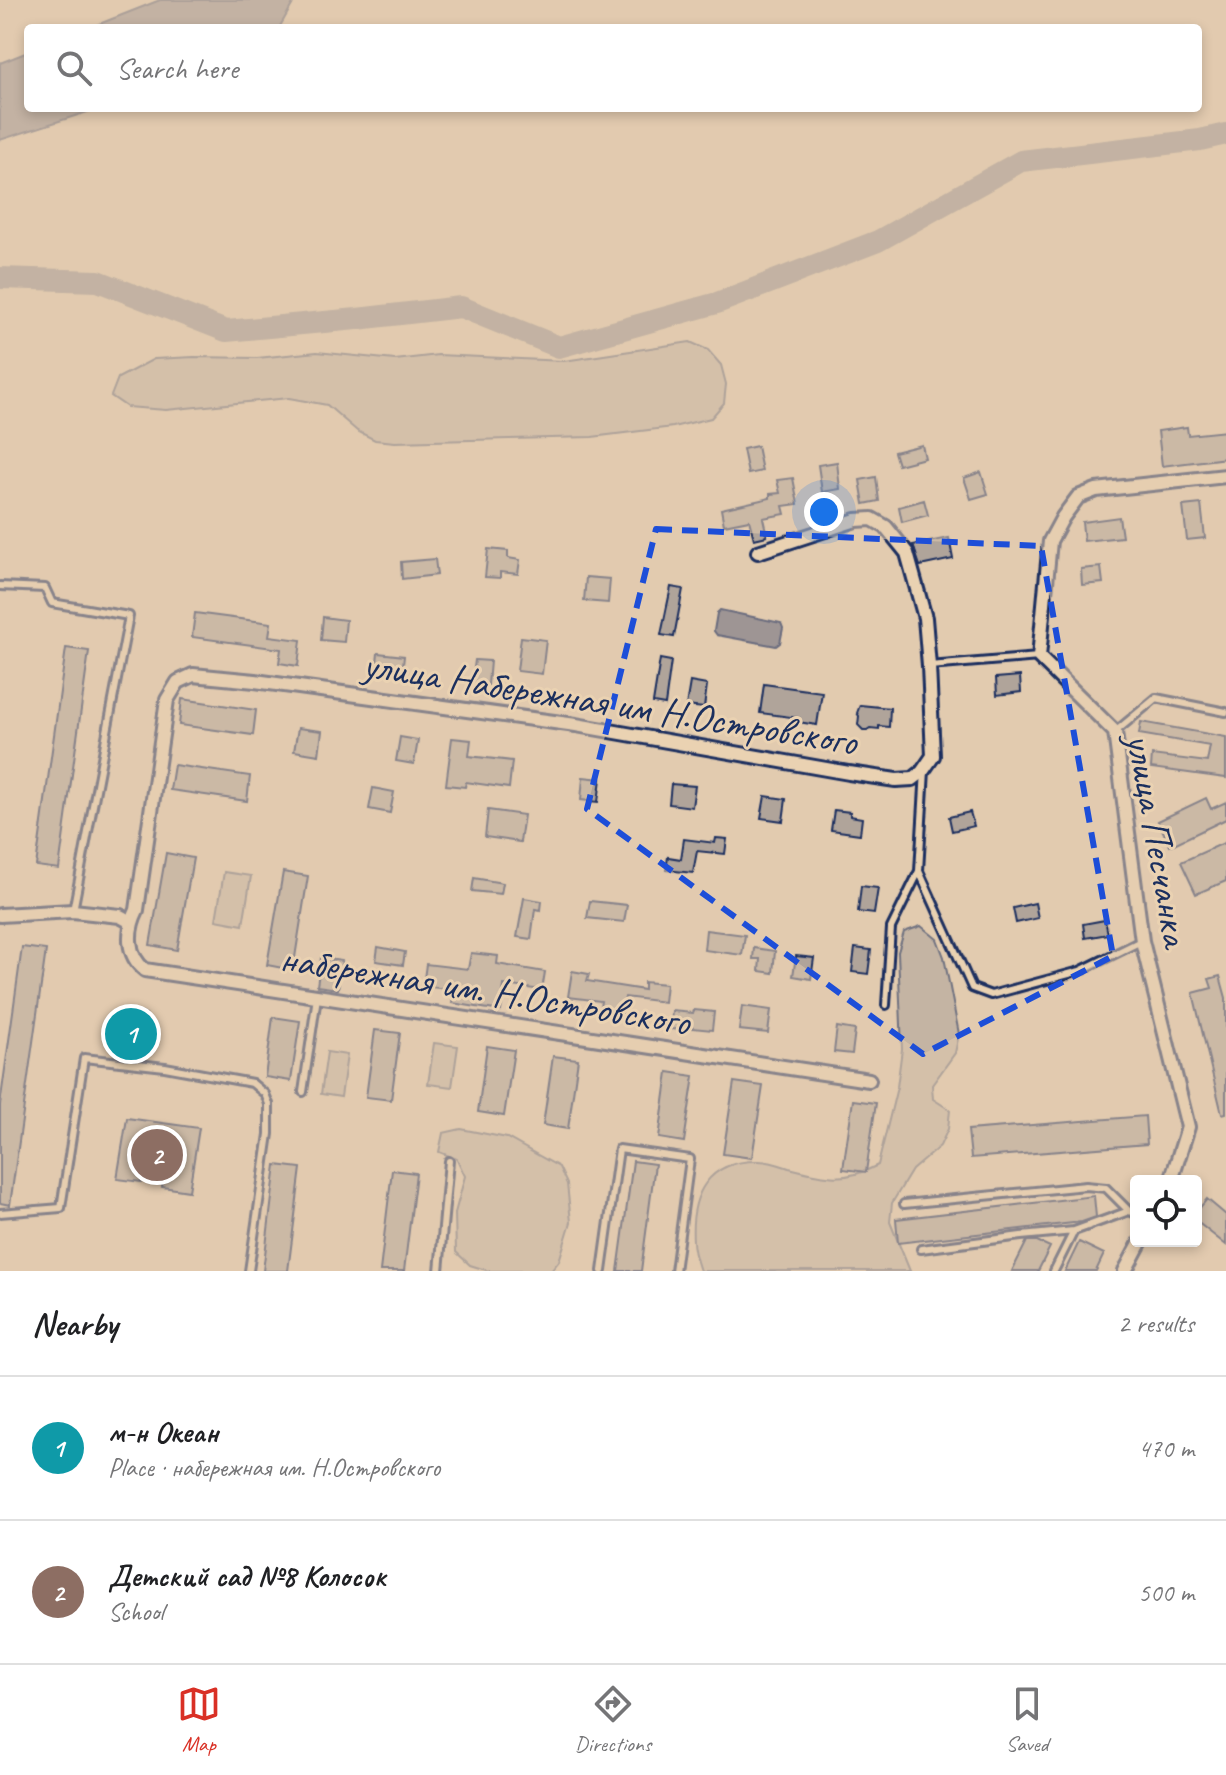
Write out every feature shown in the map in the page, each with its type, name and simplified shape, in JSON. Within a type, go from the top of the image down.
[{"type":"street","points":[[1039,657],[1050,541],[1078,497],[1096,490],[1226,476]]},
{"type":"street","points":[[758,552],[856,520],[872,519],[886,527],[907,553],[925,618],[933,756],[926,766]]},
{"type":"street","name":"улица Песчанка","points":[[1039,657],[1115,732],[1142,941],[1188,1127],[1173,1175]]},
{"type":"street","name":"улица Набережная им Н.Островского","points":[[131,922],[137,910],[167,700],[178,682],[193,675],[576,725],[896,780],[913,779],[926,766]]},
{"type":"street","points":[[0,915],[73,911],[120,916],[131,922]]},
{"type":"street","name":"набережная им. Н.Островского","points":[[131,922],[130,952],[145,970],[869,1080]]},
{"type":"street","points":[[1125,1271],[1138,1247]]},
{"type":"lane","points":[[0,586],[45,588],[52,603],[129,616],[73,911]]},
{"type":"lane","points":[[929,666],[1039,657]]},
{"type":"lane","points":[[1115,732],[1156,698],[1226,712]]},
{"type":"lane","points":[[886,1005],[891,928],[919,871],[926,766]]},
{"type":"lane","points":[[919,871],[972,988],[991,995],[1080,971],[1142,941]]},
{"type":"lane","points":[[303,1092],[317,997]]},
{"type":"lane","points":[[0,1213],[61,1208],[84,1058],[165,1067],[252,1083],[265,1094],[269,1104],[269,1134],[249,1271]]},
{"type":"lane","points":[[602,1271],[619,1149],[690,1159],[675,1271]]},
{"type":"lane","points":[[439,1271],[449,1161]]},
{"type":"lane","points":[[904,1204],[1086,1186],[1106,1188],[1130,1211]]},
{"type":"lane","points":[[921,1249],[1074,1231],[1130,1214]]},
{"type":"lane","points":[[1054,1271],[1074,1231]]},
{"type":"highlighted area","points":[[656,529],[1041,546],[1113,956],[923,1054],[587,809]]},
{"type":"shaded area","points":[[160,0],[295,0],[281,24],[99,24]]},
{"type":"shaded area","points":[[24,54],[24,112],[88,112],[0,140],[0,63]]},
{"type":"shaded area","points":[[690,342],[708,350],[721,365],[726,384],[724,403],[711,418],[673,427],[592,437],[395,442],[375,440],[357,431],[327,405],[289,398],[166,410],[127,407],[111,396],[118,378],[154,359],[257,358],[317,352],[395,360],[438,355],[564,361]]},
{"type":"shaded area","points":[[720,610],[781,623],[780,643],[776,646],[717,635],[714,631]]},
{"type":"shaded area","points":[[224,872],[251,876],[243,925],[216,920]]},
{"type":"shaded area","points":[[921,926],[937,939],[944,957],[959,1034],[955,1053],[932,1085],[933,1099],[950,1110],[948,1129],[940,1146],[912,1170],[892,1203],[890,1222],[910,1271],[700,1271],[693,1245],[695,1209],[699,1195],[715,1173],[741,1162],[759,1161],[834,1177],[866,1171],[878,1165],[897,1087],[902,1049],[898,952],[904,932]]},
{"type":"shaded area","points":[[434,1043],[458,1046],[452,1087],[428,1084]]},
{"type":"shaded area","points":[[327,1052],[347,1055],[341,1097],[321,1094]]},
{"type":"shaded area","points":[[461,1129],[507,1138],[559,1167],[567,1184],[571,1222],[559,1261],[551,1271],[489,1271],[470,1265],[456,1252],[455,1213],[465,1176],[457,1159],[439,1152],[443,1133]]},
{"type":"building","points":[[1187,427],[1188,435],[1226,431],[1226,458],[1162,466],[1158,431]]},
{"type":"building","points":[[922,445],[925,458],[898,465],[894,452]]},
{"type":"building","points":[[757,446],[762,471],[748,474],[743,449]]},
{"type":"building","points":[[837,462],[840,489],[822,492],[818,465]]},
{"type":"building","points":[[981,472],[988,494],[971,499],[964,478]]},
{"type":"building","points":[[876,477],[879,501],[864,504],[860,480]]},
{"type":"building","points":[[793,478],[798,504],[783,506],[785,514],[763,518],[767,536],[754,539],[749,520],[724,525],[721,509],[770,498],[770,494],[780,493],[777,480]]},
{"type":"building","points":[[924,500],[928,515],[902,522],[899,507]]},
{"type":"building","points":[[1201,504],[1205,538],[1187,540],[1183,506]]},
{"type":"building","points":[[1119,517],[1122,537],[1084,541],[1082,522]]},
{"type":"building","points":[[949,538],[953,559],[920,566],[913,545]]},
{"type":"building","points":[[488,549],[508,551],[508,558],[520,560],[518,574],[500,572],[500,578],[485,577]]},
{"type":"building","points":[[435,559],[437,575],[402,579],[401,562]]},
{"type":"building","points":[[1101,567],[1103,583],[1082,585],[1081,569]]},
{"type":"building","points":[[586,577],[610,579],[608,603],[584,601]]},
{"type":"building","points":[[671,587],[683,589],[674,637],[661,635]]},
{"type":"building","points":[[195,613],[271,623],[269,636],[301,640],[298,666],[279,663],[281,649],[192,637]]},
{"type":"building","points":[[323,617],[346,620],[344,642],[321,640]]},
{"type":"building","points":[[521,637],[546,640],[542,674],[517,671]]},
{"type":"building","points":[[66,648],[89,651],[59,869],[36,866]]},
{"type":"building","points":[[378,653],[404,656],[402,675],[376,672]]},
{"type":"building","points":[[660,659],[671,661],[665,705],[653,703]]},
{"type":"building","points":[[475,660],[490,661],[488,685],[472,683]]},
{"type":"building","points":[[1020,676],[1021,692],[997,695],[996,678]]},
{"type":"building","points":[[690,682],[707,685],[704,708],[686,706]]},
{"type":"building","points":[[764,684],[822,692],[817,725],[798,722],[799,718],[760,713]]},
{"type":"building","points":[[182,699],[256,710],[253,735],[179,725]]},
{"type":"building","points":[[860,705],[890,708],[889,727],[863,730],[858,725]]},
{"type":"building","points":[[1141,722],[1226,737],[1226,778],[1151,768],[1152,755],[1207,762],[1210,746],[1139,734]]},
{"type":"building","points":[[298,728],[322,731],[319,755],[294,751]]},
{"type":"building","points":[[400,737],[418,740],[414,764],[396,761]]},
{"type":"building","points":[[452,738],[471,740],[469,756],[512,761],[509,788],[466,782],[465,787],[446,785]]},
{"type":"building","points":[[174,765],[250,776],[247,801],[170,790]]},
{"type":"building","points":[[583,777],[601,779],[598,802],[581,800]]},
{"type":"building","points":[[671,784],[695,786],[692,807],[669,804]]},
{"type":"building","points":[[373,788],[394,792],[390,813],[369,809]]},
{"type":"building","points":[[765,796],[786,799],[783,821],[761,818]]},
{"type":"building","points":[[1206,798],[1211,809],[1226,802],[1226,819],[1170,846],[1158,821]]},
{"type":"building","points":[[488,810],[524,815],[520,842],[485,837]]},
{"type":"building","points":[[834,810],[850,812],[850,816],[862,818],[860,834],[831,830]]},
{"type":"building","points":[[970,812],[974,826],[952,831],[949,817]]},
{"type":"building","points":[[716,838],[727,839],[725,854],[697,851],[693,873],[666,870],[668,857],[681,859],[684,839],[715,843]]},
{"type":"building","points":[[1226,842],[1226,881],[1196,894],[1181,862]]},
{"type":"building","points":[[166,853],[193,858],[177,950],[150,945]]},
{"type":"building","points":[[283,872],[308,876],[293,970],[267,965]]},
{"type":"building","points":[[474,878],[503,883],[501,894],[472,891]]},
{"type":"building","points":[[861,886],[878,888],[874,914],[858,912]]},
{"type":"building","points":[[524,898],[542,901],[541,910],[535,909],[531,939],[517,937]]},
{"type":"building","points":[[590,901],[627,905],[624,922],[587,918]]},
{"type":"building","points":[[1035,903],[1038,918],[1016,923],[1013,908]]},
{"type":"building","points":[[1105,920],[1108,934],[1085,938],[1083,924]]},
{"type":"building","points":[[706,930],[745,935],[742,955],[704,950]]},
{"type":"building","points":[[22,947],[46,950],[10,1205],[0,1203],[0,1105]]},
{"type":"building","points":[[378,947],[405,952],[403,965],[376,961]]},
{"type":"building","points":[[754,948],[775,951],[773,973],[759,971],[760,959],[753,959]]},
{"type":"building","points":[[855,948],[871,950],[868,974],[852,972]]},
{"type":"building","points":[[471,953],[498,956],[497,964],[545,972],[542,990],[504,985],[501,1011],[452,1003],[454,990],[423,986],[426,964],[468,969]]},
{"type":"building","points":[[796,956],[814,958],[811,979],[793,976]]},
{"type":"building","points":[[321,958],[342,961],[338,989],[317,986]]},
{"type":"building","points":[[572,971],[589,974],[587,981],[644,990],[644,982],[666,984],[664,1002],[625,997],[622,1016],[599,1012],[601,1001],[568,997]]},
{"type":"building","points":[[1220,976],[1226,998],[1226,1113],[1222,1114],[1193,993],[1212,988],[1209,979]]},
{"type":"building","points":[[742,1006],[771,1010],[768,1033],[739,1030]]},
{"type":"building","points":[[694,1010],[714,1012],[712,1030],[670,1029],[672,1011],[693,1013]]},
{"type":"building","points":[[122,1011],[146,1014],[140,1057],[116,1054]]},
{"type":"building","points":[[273,1017],[300,1021],[291,1081],[265,1077]]},
{"type":"building","points":[[837,1027],[855,1030],[852,1054],[834,1052]]},
{"type":"building","points":[[375,1030],[400,1033],[391,1100],[366,1097]]},
{"type":"building","points":[[487,1046],[514,1050],[504,1116],[478,1112]]},
{"type":"building","points":[[553,1056],[578,1059],[568,1129],[543,1125]]},
{"type":"building","points":[[668,1072],[694,1076],[684,1142],[659,1138]]},
{"type":"building","points":[[734,1082],[763,1086],[752,1158],[723,1154]]},
{"type":"building","points":[[853,1100],[876,1103],[866,1172],[843,1169]]},
{"type":"building","points":[[1145,1116],[1147,1144],[971,1158],[968,1130]]},
{"type":"building","points":[[127,1118],[199,1128],[189,1191],[162,1187],[165,1169],[143,1166],[141,1182],[117,1179]]},
{"type":"building","points":[[633,1161],[655,1164],[641,1271],[618,1271]]},
{"type":"building","points":[[276,1165],[301,1168],[288,1271],[263,1271]]},
{"type":"building","points":[[392,1170],[416,1173],[404,1271],[380,1271]]},
{"type":"building","points":[[1094,1196],[1096,1217],[1082,1222],[898,1243],[896,1219]]},
{"type":"building","points":[[1207,1199],[1226,1215],[1226,1245],[1202,1226],[1202,1205]]},
{"type":"building","points":[[1027,1241],[1037,1241],[1050,1247],[1038,1271],[1012,1271]]},
{"type":"building","points":[[1079,1242],[1104,1254],[1096,1271],[1065,1271]]},
{"type":"waterway","points":[[0,278],[98,281],[226,331],[461,307],[559,347],[717,303],[878,241],[1021,161],[1200,140],[1226,134]]},
{"type":"place","name":"м-н Океан","points":[[131,1034]]},
{"type":"place","name":"Детский сад №8 Колосок","points":[[157,1155]]}]
